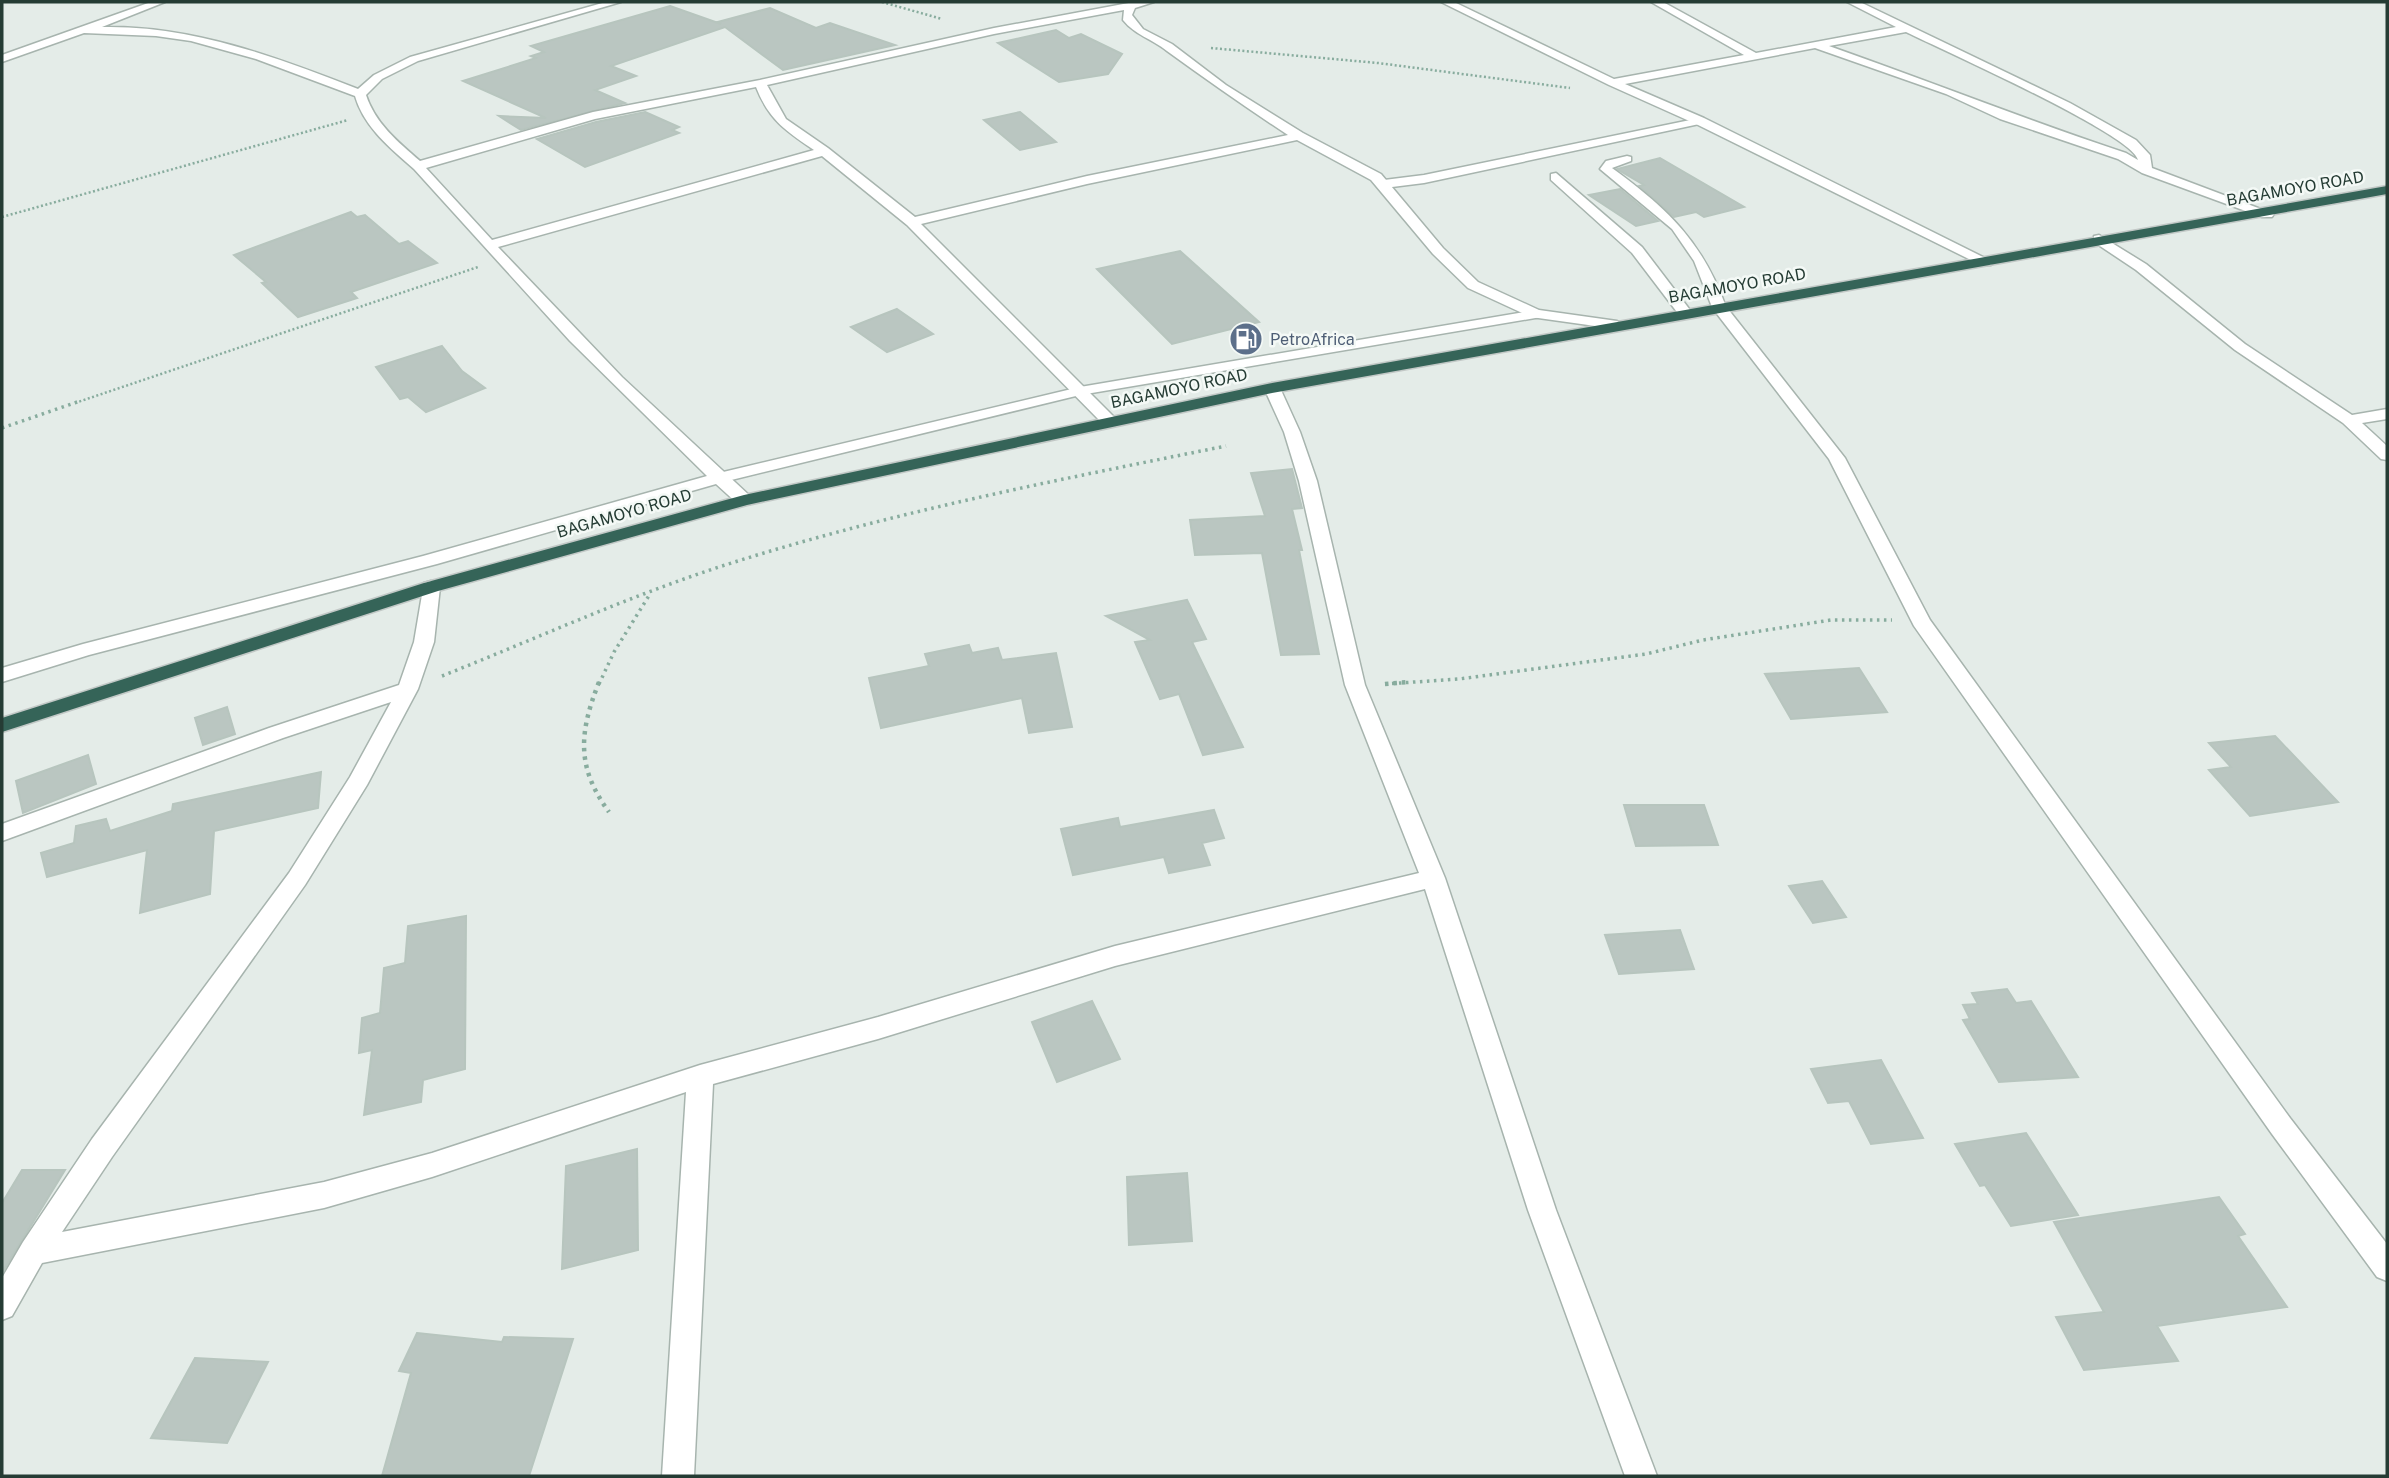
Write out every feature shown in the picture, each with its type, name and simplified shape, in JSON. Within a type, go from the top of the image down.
[{"type":"highway","name":"BAGAMOYO ROAD","points":[[2,725],[431,587],[744,500],[1272,388],[1986,262],[2099,239],[2267,214],[2387,190]]},
{"type":"street","points":[[2,59],[160,2]]},
{"type":"street","points":[[359,94],[378,77],[414,59],[616,2]]},
{"type":"street","points":[[418,166],[593,116],[760,83],[994,31],[1149,2]]},
{"type":"street","points":[[1446,2],[1613,83],[1700,121],[1986,262]]},
{"type":"street","points":[[1656,2],[1752,55]]},
{"type":"street","points":[[1852,2],[2066,105],[2132,143],[2144,155],[2146,170]]},
{"type":"street","points":[[1131,6],[1127,15],[1132,25],[1168,46],[1223,87],[1299,136],[1365,170],[1384,184],[1397,205],[1473,285],[1536,314],[1618,325]]},
{"type":"street","points":[[1613,83],[1752,55],[1910,28]]},
{"type":"street","points":[[85,30],[141,29],[202,39],[253,53],[359,94]]},
{"type":"street","points":[[1816,45],[1950,92],[2004,116],[2122,156],[2146,170],[2267,214]]},
{"type":"street","points":[[760,83],[768,102],[782,121],[824,150],[912,222],[1110,422]]},
{"type":"street","points":[[359,94],[362,106],[502,259],[591,352],[744,500]]},
{"type":"street","points":[[912,222],[1087,180],[1299,136]]},
{"type":"street","points":[[489,245],[824,150]]},
{"type":"street","points":[[1556,177],[1637,250],[1685,313]]},
{"type":"street","points":[[2099,239],[2141,267],[2239,347],[2349,421],[2387,455]]},
{"type":"street","points":[[1719,307],[1837,457],[1921,622],[2281,1126],[2387,1267]]},
{"type":"street","points":[[1272,388],[1292,432],[1308,481],[1355,685],[1433,878],[1542,1210],[1641,1476]]},
{"type":"street","points":[[2349,421],[2387,414]]},
{"type":"street","points":[[2,675],[83,650],[430,560],[719,478]]},
{"type":"street","points":[[2,1306],[33,1251],[102,1148],[296,879],[359,780],[408,689],[424,642],[431,587]]},
{"type":"street","points":[[2,833],[276,733],[408,689]]},
{"type":"street","points":[[33,1251],[324,1195],[432,1165],[700,1076],[878,1028],[1115,956],[1433,878]]},
{"type":"street","points":[[678,1476],[700,1076]]},
{"type":"lane","points":[[1384,184],[1437,176],[1700,121]]},
{"type":"lane","points":[[1627,159],[1609,163],[1606,169],[1661,209],[1691,242],[1710,276],[1719,307]]},
{"type":"lane","points":[[719,478],[1080,391],[1536,314]]},
{"type":"path","points":[[881,2],[994,31]]},
{"type":"path","points":[[1168,46],[1378,62],[1573,89]]},
{"type":"path","points":[[2,217],[369,114]]},
{"type":"path","points":[[2,428],[502,259]]},
{"type":"path","points":[[408,689],[718,567],[841,530],[1226,446]]},
{"type":"path","points":[[609,811],[592,787],[583,762],[586,727],[598,686],[618,642],[650,593]]},
{"type":"path","points":[[1355,685],[1459,679],[1646,654],[1703,640],[1831,620],[1864,618],[1921,622]]},
{"type":"building","points":[[670,6],[721,24],[718,22],[770,8],[816,28],[830,23],[895,45],[783,70],[725,27],[611,66],[636,76],[595,90],[625,103],[521,130],[499,116],[546,118],[463,81],[536,58],[531,56],[544,52],[531,46]]},
{"type":"building","points":[[1056,30],[1069,38],[1081,34],[1122,54],[1108,74],[1059,82],[998,43]]},
{"type":"building","points":[[645,112],[679,127],[672,130],[679,133],[585,167],[537,139],[596,122]]},
{"type":"building","points":[[1020,112],[1056,142],[1020,150],[984,120]]},
{"type":"building","points":[[1660,158],[1744,207],[1704,217],[1696,212],[1674,217],[1639,186],[1644,185],[1617,169]]},
{"type":"building","points":[[1620,189],[1658,221],[1636,226],[1589,195]]},
{"type":"building","points":[[351,212],[357,217],[365,215],[399,244],[408,241],[437,263],[351,292],[357,298],[298,317],[262,283],[266,282],[234,255]]},
{"type":"building","points":[[1180,251],[1259,322],[1172,344],[1097,269]]},
{"type":"building","points":[[897,309],[933,334],[887,352],[851,327]]},
{"type":"building","points":[[442,346],[462,371],[485,388],[426,412],[408,397],[400,399],[376,367]]},
{"type":"building","points":[[1292,469],[1302,508],[1292,509],[1302,550],[1299,550],[1319,654],[1281,655],[1262,553],[1195,555],[1190,520],[1265,516],[1251,473]]},
{"type":"building","points":[[1187,600],[1206,639],[1192,642],[1243,747],[1203,755],[1179,694],[1160,699],[1135,642],[1150,640],[1106,616]]},
{"type":"building","points":[[969,645],[972,653],[998,648],[1002,660],[1056,653],[1072,727],[1029,733],[1022,698],[881,728],[869,678],[929,666],[925,654]]},
{"type":"building","points":[[1859,668],[1887,712],[1791,719],[1765,674]]},
{"type":"building","points":[[227,707],[235,734],[203,745],[195,718]]},
{"type":"building","points":[[2275,736],[2338,802],[2250,816],[2209,770],[2231,767],[2209,743]]},
{"type":"building","points":[[88,755],[96,784],[23,813],[16,781]]},
{"type":"building","points":[[321,772],[318,808],[214,831],[210,894],[140,913],[147,850],[47,877],[41,853],[74,843],[76,826],[106,819],[110,831],[172,811],[173,804]]},
{"type":"building","points":[[1624,805],[1704,805],[1718,845],[1636,846]]},
{"type":"building","points":[[1214,810],[1224,838],[1202,843],[1210,865],[1169,873],[1164,857],[1073,875],[1061,829],[1118,818],[1120,827]]},
{"type":"building","points":[[1822,881],[1846,917],[1813,923],[1789,886]]},
{"type":"building","points":[[466,916],[465,1069],[423,1080],[421,1102],[364,1115],[372,1050],[359,1053],[362,1018],[380,1013],[384,968],[405,963],[408,926]]},
{"type":"building","points":[[1680,930],[1694,969],[1619,974],[1605,935]]},
{"type":"building","points":[[2007,989],[2016,1003],[2031,1001],[2078,1077],[1999,1082],[1963,1020],[1970,1019],[1963,1005],[1978,1004],[1972,993]]},
{"type":"building","points":[[1092,1001],[1120,1059],[1057,1082],[1032,1022]]},
{"type":"building","points":[[1881,1060],[1923,1138],[1871,1144],[1849,1101],[1828,1103],[1811,1069]]},
{"type":"building","points":[[2026,1133],[2078,1215],[2011,1226],[1985,1185],[1980,1186],[1955,1144]]},
{"type":"building","points":[[637,1149],[638,1250],[562,1269],[566,1166]]},
{"type":"building","points":[[22,1170],[65,1170],[2,1273],[2,1203]]},
{"type":"building","points":[[1187,1173],[1192,1241],[1129,1245],[1127,1177]]},
{"type":"building","points":[[2219,1197],[2245,1234],[2238,1236],[2287,1307],[2157,1326],[2178,1361],[2084,1370],[2056,1317],[2104,1312],[2054,1222]]},
{"type":"building","points":[[417,1333],[502,1342],[504,1337],[573,1339],[529,1476],[382,1476],[411,1373],[399,1371]]},
{"type":"building","points":[[195,1358],[268,1362],[227,1443],[151,1438]]},
{"type":"place","name":"PetroAfrica","points":[[1246,339]]}]
